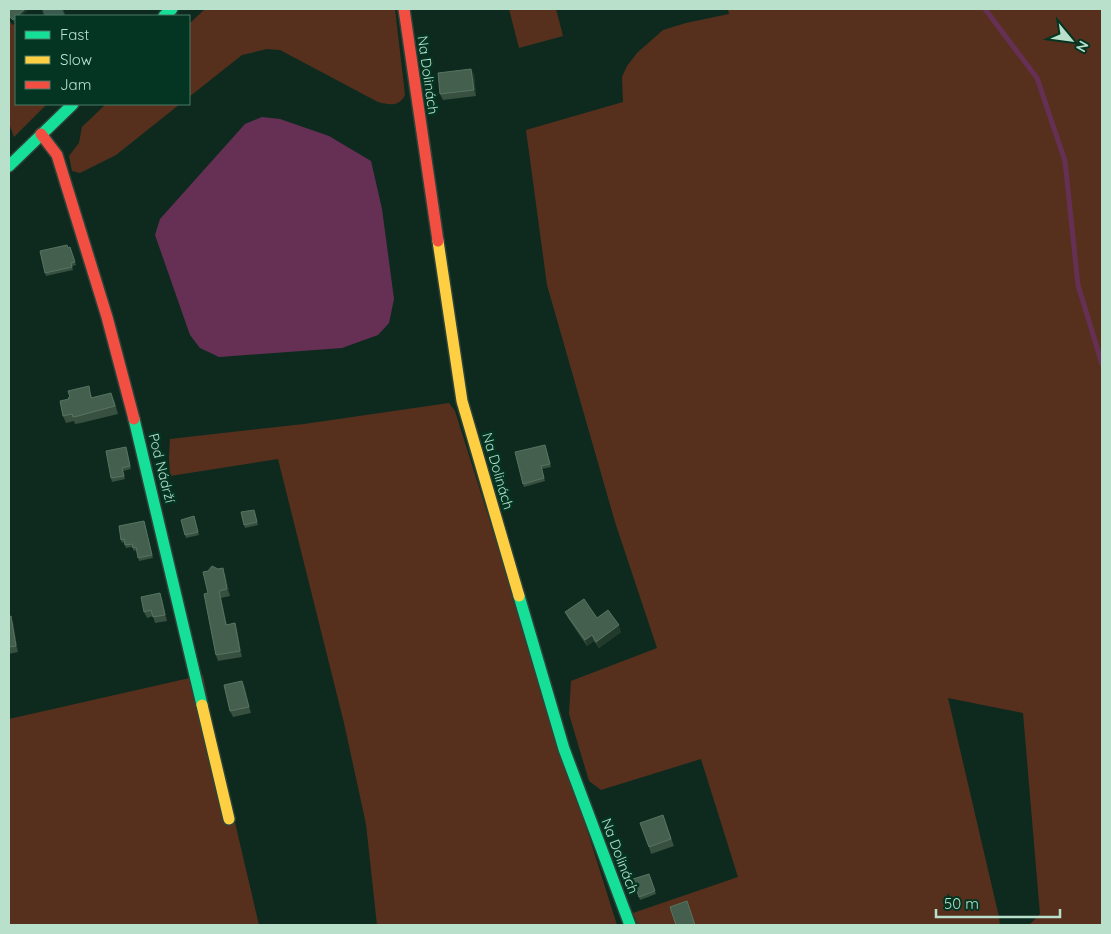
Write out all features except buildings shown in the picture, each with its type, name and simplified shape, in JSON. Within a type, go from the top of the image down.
[{"type":"street","name":"Na Dolinách","points":[[404,9],[462,401],[564,749],[630,925]]},
{"type":"street","points":[[9,166],[72,105]]},
{"type":"street","name":"Pod Nádrží","points":[[42,134],[58,155],[108,317],[169,560],[229,819]]},
{"type":"shaded area","points":[[205,9],[395,9],[405,95],[400,102],[394,104],[378,102],[280,50],[267,49],[242,55],[190,96],[190,23]]},
{"type":"shaded area","points":[[509,9],[556,9],[563,36],[519,48]]},
{"type":"shaded area","points":[[728,9],[1102,9],[1102,925],[1029,925],[1040,914],[1023,713],[948,698],[1000,925],[638,925],[633,913],[738,877],[701,759],[601,790],[589,781],[569,714],[571,681],[657,648],[615,522],[547,285],[526,130],[623,102],[622,77],[627,66],[637,53],[663,30],[729,14]]},
{"type":"shaded area","points":[[9,21],[13,25],[15,24],[15,105],[46,105],[14,137],[9,123]]},
{"type":"shaded area","points":[[105,105],[179,105],[116,155],[80,173],[72,171],[69,156],[79,143],[82,127]]},
{"type":"shaded area","points":[[262,117],[280,119],[329,136],[371,161],[382,209],[394,299],[389,323],[378,335],[342,348],[219,357],[200,348],[190,335],[155,235],[160,219],[245,124]]},
{"type":"shaded area","points":[[449,403],[455,411],[617,925],[377,925],[366,824],[344,723],[278,459],[170,476],[170,439],[304,424]]},
{"type":"shaded area","points":[[203,675],[218,750],[259,925],[9,925],[9,719]]},
{"type":"waterway","points":[[985,9],[1037,78],[1065,161],[1078,285],[1102,364]]},
{"type":"traffic: fast","points":[[165,15],[172,9]]},
{"type":"traffic: fast","points":[[9,166],[72,105]]},
{"type":"traffic: fast","points":[[134,419],[202,705]]},
{"type":"traffic: fast","points":[[519,596],[564,749],[630,925]]},
{"type":"traffic: slow","points":[[438,241],[462,401],[519,596]]},
{"type":"traffic: slow","points":[[202,705],[229,819]]},
{"type":"traffic: jam","points":[[404,9],[438,241]]},
{"type":"traffic: jam","points":[[41,134],[57,155],[107,317],[134,419]]}]
